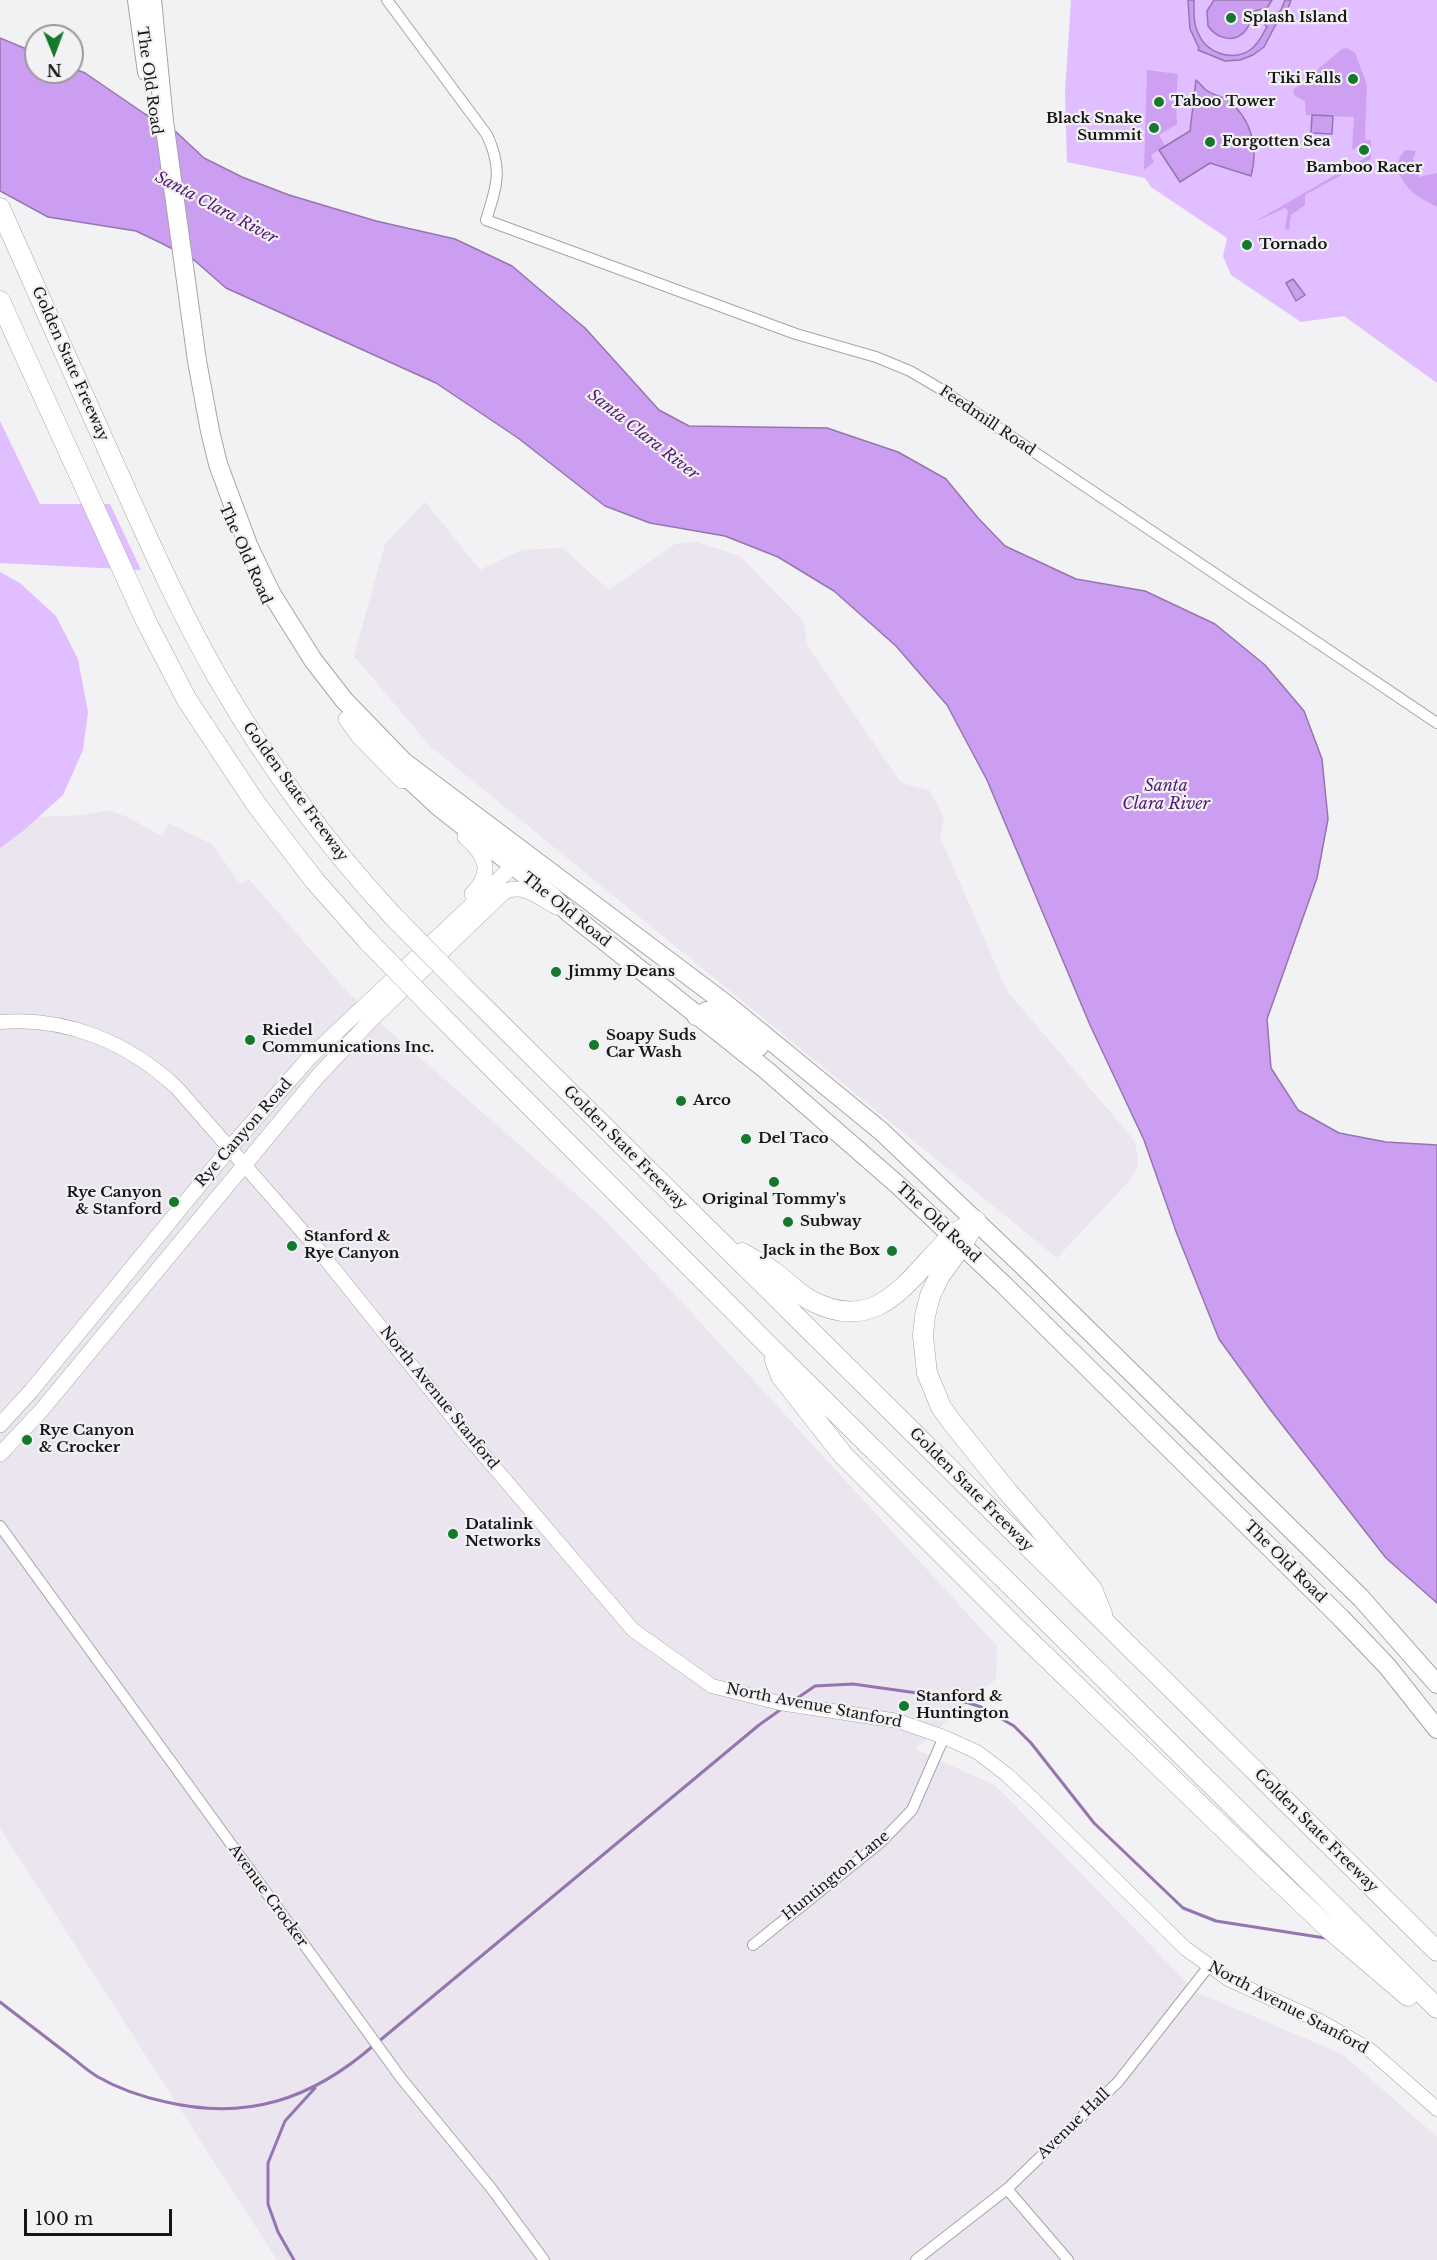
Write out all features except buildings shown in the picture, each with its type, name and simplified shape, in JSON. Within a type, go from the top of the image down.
[{"type":"highway","name":"Golden State Freeway","points":[[0,208],[132,504],[199,645],[261,748],[312,819],[369,891],[463,987],[1437,1951]]},
{"type":"highway","points":[[0,301],[166,661],[214,743],[284,842],[345,916],[438,1013],[769,1346],[1437,2007]]},
{"type":"highway","points":[[716,1238],[775,1272],[808,1299],[838,1311],[854,1312],[868,1310],[895,1295],[976,1221]]},
{"type":"highway","points":[[957,1240],[939,1277],[925,1316],[923,1355],[933,1392],[946,1414],[987,1466],[1092,1588],[1106,1623]]},
{"type":"highway","points":[[769,1346],[781,1376],[843,1455],[1017,1629],[1327,1927],[1416,2003],[1437,2014]]},
{"type":"main road","name":"The Old Road","points":[[137,0],[159,121],[184,303],[198,430],[225,516],[313,660],[344,700],[404,762],[518,858],[568,912],[766,1070],[957,1240],[1341,1617],[1387,1666],[1437,1729]]},
{"type":"main road","name":"The Old Road","points":[[152,0],[159,121]]},
{"type":"main road","name":"The Old Road","points":[[247,554],[270,610],[300,659],[346,718],[387,759],[439,807],[518,858],[726,1004],[881,1131],[1361,1598],[1437,1684]]},
{"type":"main road","points":[[346,718],[358,737],[411,790],[482,853],[485,868],[479,886],[431,934],[372,999]]},
{"type":"main road","name":"Rye Canyon Road","points":[[0,1425],[31,1391],[229,1149],[309,1058],[518,858]]},
{"type":"main road","name":"Rye Canyon Road","points":[[341,1051],[343,1038],[507,878],[518,858]]},
{"type":"main road","name":"Rye Canyon Road","points":[[0,1454],[40,1412],[341,1051],[504,892],[517,888],[528,890],[568,912]]},
{"type":"main road","points":[[696,1016],[707,1011],[717,1015],[770,1056],[778,1058],[786,1054]]},
{"type":"main road","points":[[766,1070],[782,1067],[788,1069],[823,1099],[838,1108],[850,1107]]},
{"type":"street","name":"Feedmill Road","points":[[387,0],[487,135],[493,148],[498,174],[497,188],[486,220],[796,334],[876,357],[910,371],[939,388],[1437,723]]},
{"type":"street","name":"North Avenue Stanford","points":[[0,1022],[39,1022],[91,1033],[138,1057],[177,1088],[329,1262],[471,1440],[633,1630],[712,1686],[780,1703],[898,1721],[944,1737],[977,1752],[1006,1774],[1096,1859],[1186,1950],[1230,1980],[1320,2021],[1370,2050],[1437,2109]]},
{"type":"street","name":"Avenue Crocker","points":[[0,1526],[400,2078],[491,2187],[544,2260]]},
{"type":"street","name":"Huntington Lane","points":[[753,1945],[881,1842],[912,1810],[944,1737]]},
{"type":"street","name":"Avenue Hall","points":[[916,2260],[1007,2189],[1118,2082],[1209,1966]]},
{"type":"street","points":[[1007,2189],[1068,2260]]},
{"type":"shaded area","points":[[1071,0],[1437,0],[1437,383],[1344,316],[1301,322],[1231,275],[1223,256],[1227,238],[1151,187],[1145,178],[1067,162],[1065,93]]},
{"type":"shaded area","points":[[1347,48],[1355,53],[1367,85],[1365,137],[1366,140],[1371,140],[1371,159],[1305,195],[1305,205],[1291,215],[1289,230],[1285,229],[1288,211],[1285,208],[1254,222],[1370,155],[1363,143],[1352,150],[1354,117],[1306,115],[1305,101],[1295,96],[1293,90],[1342,49]]},
{"type":"shaded area","points":[[1147,70],[1178,74],[1177,124],[1159,135],[1165,146],[1151,155],[1154,162],[1144,170]]},
{"type":"shaded area","points":[[1405,150],[1416,151],[1413,159],[1419,177],[1437,173],[1437,207],[1413,192],[1396,169]]},
{"type":"shaded area","points":[[0,421],[40,504],[110,504],[141,570],[0,563]]},
{"type":"shaded area","points":[[425,502],[480,570],[521,550],[563,548],[609,590],[675,544],[696,542],[740,556],[804,622],[807,645],[901,783],[929,790],[944,817],[940,837],[1007,991],[1134,1140],[1138,1155],[1137,1169],[1129,1181],[1057,1258],[430,746],[354,656],[385,544]]},
{"type":"shaded area","points":[[0,572],[20,583],[56,616],[78,659],[88,712],[83,750],[63,795],[22,832],[0,848]]},
{"type":"shaded area","points":[[107,810],[125,816],[162,836],[168,823],[212,844],[238,881],[242,884],[248,878],[344,988],[387,1029],[602,1217],[679,1299],[997,1646],[996,1679],[915,1749],[996,1786],[1196,1992],[1342,2054],[1437,2137],[1437,2260],[277,2260],[0,1828],[0,848],[38,817],[85,815]]},
{"type":"water","points":[[1188,0],[1194,0],[1195,25],[1207,46],[1220,54],[1235,55],[1243,54],[1256,45],[1267,27],[1265,25],[1267,21],[1271,21],[1281,10],[1285,0],[1291,0],[1287,11],[1276,24],[1264,47],[1240,60],[1225,61],[1198,50],[1190,29]]},
{"type":"water","points":[[1214,0],[1272,0],[1267,8],[1254,11],[1249,25],[1242,34],[1226,38],[1216,34],[1208,26],[1207,11]]},
{"type":"water","name":"Santa Clara River","points":[[0,38],[24,48],[24,84],[84,84],[84,73],[145,114],[174,130],[204,158],[242,177],[289,195],[376,221],[455,239],[512,266],[585,328],[659,410],[689,426],[827,428],[898,452],[946,479],[1005,546],[1076,579],[1145,591],[1215,624],[1265,665],[1304,711],[1322,759],[1328,819],[1317,878],[1267,1019],[1271,1068],[1298,1110],[1339,1133],[1386,1142],[1437,1145],[1437,1603],[1386,1558],[1269,1408],[1219,1339],[1177,1234],[1144,1140],[1090,1025],[987,780],[947,705],[896,646],[834,591],[778,557],[725,536],[650,523],[605,506],[518,438],[436,383],[226,288],[194,260],[161,243],[136,231],[48,217],[0,191]]},
{"type":"water","points":[[1196,80],[1206,90],[1227,100],[1242,115],[1253,144],[1251,176],[1210,163],[1180,182],[1159,150],[1190,131]]},
{"type":"water","points":[[1312,115],[1333,116],[1332,134],[1311,133]]},
{"type":"water","points":[[1293,279],[1305,295],[1296,301],[1286,283]]},
{"type":"waterway","points":[[796,1699],[815,1686],[853,1684],[953,1698],[981,1707],[1014,1726],[1031,1743],[1094,1823],[1183,1908],[1216,1921],[1325,1938]]},
{"type":"waterway","points":[[378,2042],[759,1725],[783,1708]]},
{"type":"waterway","points":[[0,2002],[89,2071],[106,2081],[149,2098],[196,2107],[224,2109],[251,2107],[277,2101],[326,2080],[373,2046]]},
{"type":"waterway","points":[[294,2260],[278,2232],[268,2204],[268,2163],[285,2121],[315,2088]]},
{"type":"place","name":"Splash Island","points":[[1231,18]]},
{"type":"place","name":"Tiki Falls","points":[[1353,79]]},
{"type":"place","name":"Taboo Tower","points":[[1159,102]]},
{"type":"place","name":"Black Snake Summit","points":[[1154,128]]},
{"type":"place","name":"Forgotten Sea","points":[[1210,142]]},
{"type":"place","name":"Bamboo Racer","points":[[1364,150]]},
{"type":"place","name":"Tornado","points":[[1247,245]]},
{"type":"place","name":"Jimmy Deans","points":[[556,972]]},
{"type":"place","name":"Riedel Communications Inc.","points":[[250,1040]]},
{"type":"place","name":"Soapy Suds Car Wash","points":[[594,1045]]},
{"type":"place","name":"Arco","points":[[681,1101]]},
{"type":"place","name":"Del Taco","points":[[746,1139]]},
{"type":"place","name":"Original Tommy's","points":[[774,1182]]},
{"type":"place","name":"Rye Canyon & Stanford","points":[[174,1202]]},
{"type":"place","name":"Subway","points":[[788,1222]]},
{"type":"place","name":"Stanford & Rye Canyon","points":[[292,1246]]},
{"type":"place","name":"Jack in the Box","points":[[892,1251]]},
{"type":"place","name":"Rye Canyon & Crocker","points":[[27,1440]]},
{"type":"place","name":"Datalink Networks","points":[[453,1534]]},
{"type":"place","name":"Stanford & Huntington","points":[[904,1706]]}]
